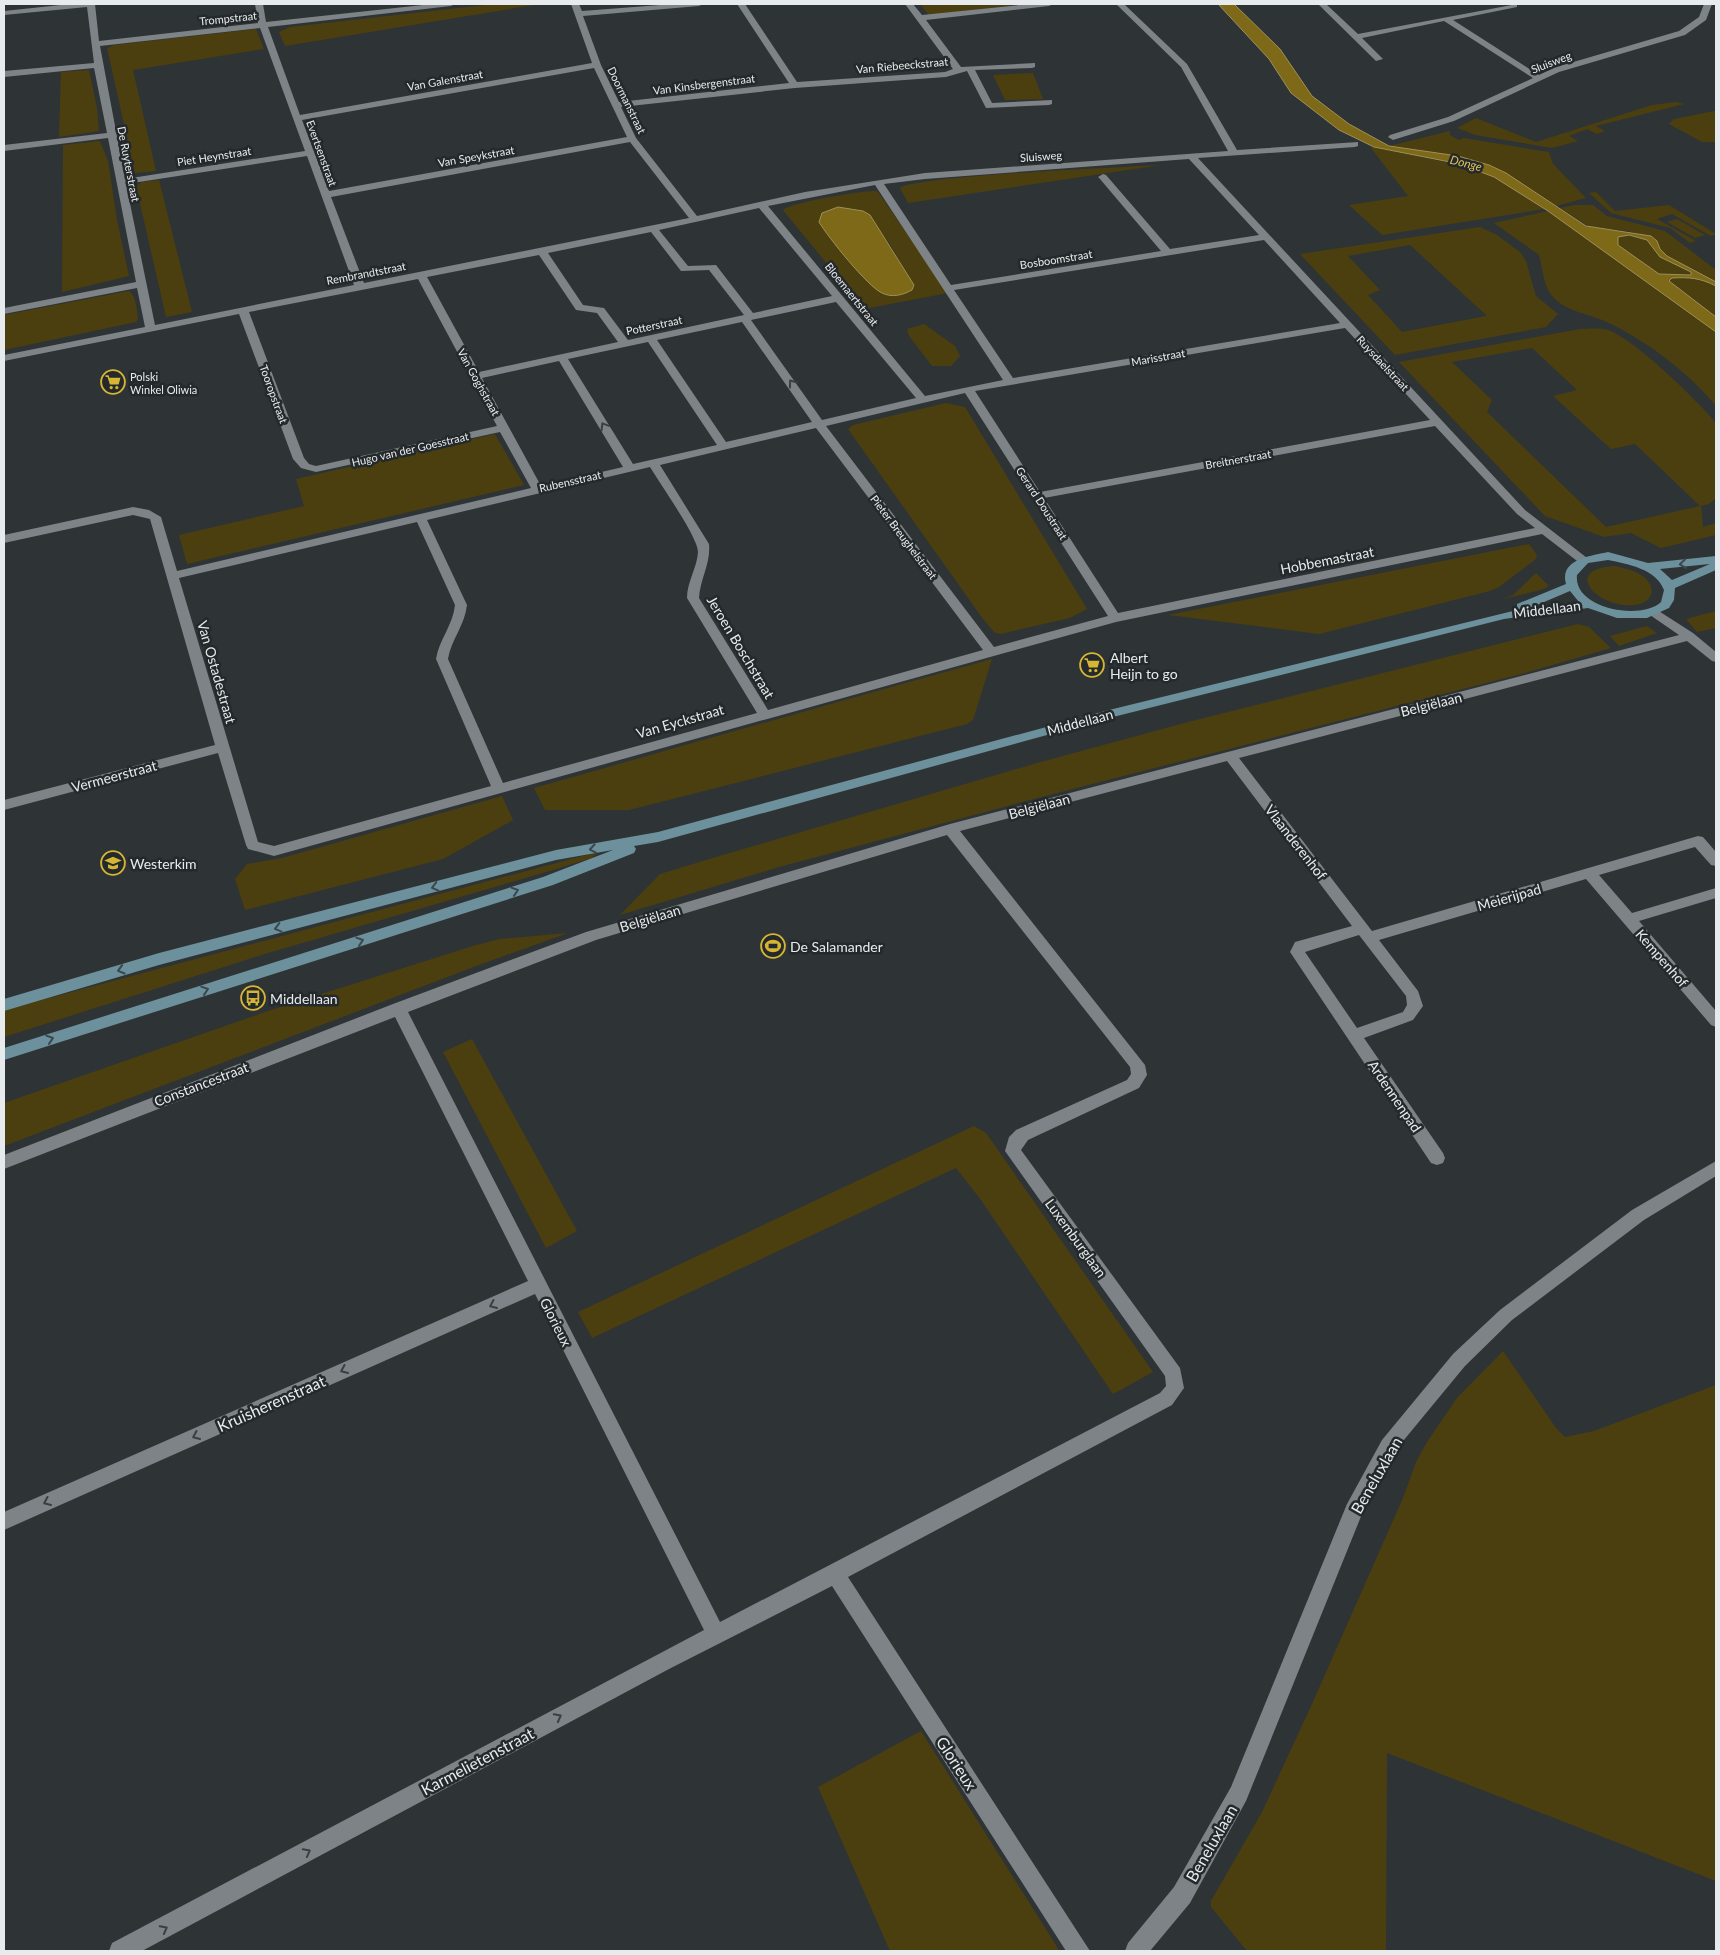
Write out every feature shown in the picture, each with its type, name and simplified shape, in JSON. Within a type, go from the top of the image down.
[{"type":"main road","points":[[1608,556],[1635,561],[1650,567],[1669,586],[1670,595],[1666,604],[1654,612],[1631,616],[1606,611],[1590,604],[1578,595],[1572,586],[1570,576],[1576,566],[1585,561],[1608,556]]},
{"type":"main road","points":[[1650,567],[1716,560]]},
{"type":"main road","points":[[1669,586],[1716,566]]},
{"type":"main road","name":"Middellaan","points":[[1504,614],[1572,586]]},
{"type":"main road","name":"Middellaan","points":[[4,1005],[159,959],[556,855],[658,837],[1110,714],[1504,614],[1590,604]]},
{"type":"main road","name":"Middellaan","points":[[4,1054],[548,881],[658,837]]},
{"type":"street","points":[[4,13],[91,4]]},
{"type":"street","name":"De Ruyterstraat","points":[[91,4],[98,65],[150,328]]},
{"type":"street","name":"Evertsenstraat","points":[[259,4],[263,26],[360,287]]},
{"type":"street","name":"Trompstraat","points":[[95,44],[263,26],[418,6],[451,4]]},
{"type":"street","name":"Doormanstraat","points":[[575,4],[597,65],[632,139],[694,220]]},
{"type":"street","points":[[579,14],[699,4]]},
{"type":"street","points":[[741,4],[795,84]]},
{"type":"street","name":"Van Riebeeckstraat","points":[[795,84],[946,74],[957,70],[957,66],[909,4]]},
{"type":"street","points":[[920,18],[1049,4]]},
{"type":"street","points":[[1120,4],[1184,66],[1234,153]]},
{"type":"street","points":[[1322,4],[1379,59]]},
{"type":"street","name":"Sluisweg","points":[[1393,137],[1451,119],[1539,78],[1584,61],[1682,33],[1704,18],[1708,4]]},
{"type":"street","points":[[1355,37],[1514,5]]},
{"type":"street","points":[[1446,18],[1539,78]]},
{"type":"street","points":[[4,74],[98,65]]},
{"type":"street","name":"Van Galenstraat","points":[[297,118],[597,65]]},
{"type":"street","points":[[957,70],[1032,65]]},
{"type":"street","points":[[970,68],[989,106],[1049,102]]},
{"type":"street","name":"Van Kinsbergenstraat","points":[[616,105],[795,84]]},
{"type":"street","points":[[4,148],[113,135]]},
{"type":"street","name":"Van Speykstraat","points":[[325,195],[632,139]]},
{"type":"street","name":"Sluisweg","points":[[732,212],[878,182],[925,176],[1355,144]]},
{"type":"street","name":"Piet Heynstraat","points":[[122,182],[310,153]]},
{"type":"street","name":"Ruysdaelstraat","points":[[1191,156],[1521,512],[1585,561]]},
{"type":"street","points":[[1103,177],[1169,254]]},
{"type":"street","points":[[878,182],[1010,382]]},
{"type":"street","name":"Bloemaertstraat","points":[[762,205],[922,399]]},
{"type":"street","name":"Rembrandtstraat","points":[[4,358],[732,212]]},
{"type":"street","name":"Pieter Breughelstraat","points":[[653,229],[685,270],[712,267],[819,424],[990,652]]},
{"type":"street","name":"Bosboomstraat","points":[[948,288],[1266,237]]},
{"type":"street","points":[[542,251],[580,308],[600,310],[625,344]]},
{"type":"street","name":"Van Goghstraat","points":[[421,275],[537,489]]},
{"type":"street","points":[[4,311],[141,284]]},
{"type":"street","name":"Potterstraat","points":[[475,376],[839,298]]},
{"type":"street","name":"Tooropstraat","points":[[243,310],[299,459],[305,466],[316,469]]},
{"type":"street","name":"Marisstraat","points":[[968,389],[1347,325]]},
{"type":"street","points":[[650,338],[723,446]]},
{"type":"street","points":[[562,358],[629,468]]},
{"type":"street","name":"Rubensstraat","points":[[173,576],[968,389]]},
{"type":"street","name":"Gerard Doustraat","points":[[968,389],[1116,618]]},
{"type":"street","name":"Breitnerstraat","points":[[1038,496],[1438,422]]},
{"type":"street","name":"Hugo van der Goesstraat","points":[[316,469],[504,428]]},
{"type":"street","name":"Jeroen Boschstraat","points":[[652,462],[703,544],[706,557],[692,584],[693,598],[764,714]]},
{"type":"street","name":"Van Ostadestraat","points":[[4,540],[116,514],[145,512],[155,517],[249,837],[254,845]]},
{"type":"street","points":[[420,517],[461,605],[461,616],[442,649],[442,659],[499,788]]},
{"type":"street","name":"Hobbemastraat","points":[[1116,618],[1545,530]]},
{"type":"street","points":[[1654,612],[1689,636],[1716,658]]},
{"type":"street","name":"Van Eyckstraat","points":[[254,845],[274,851],[1116,618]]},
{"type":"street","name":"Belgiëlaan","points":[[398,1008],[591,936],[950,829],[1689,636]]},
{"type":"street","name":"Vermeerstraat","points":[[4,805],[223,747]]},
{"type":"street","name":"Vlaanderenhof","points":[[1230,755],[1413,995],[1415,1006],[1408,1016],[1354,1035]]},
{"type":"street","name":"Luxemburglaan","points":[[835,1574],[1166,1400],[1175,1388],[1174,1374],[1013,1151],[1015,1142],[1022,1135],[1133,1084],[1140,1075],[1137,1065],[950,829]]},
{"type":"street","points":[[1629,919],[1589,873],[1698,841],[1716,861]]},
{"type":"street","name":"Meierijpad","points":[[1366,933],[1589,873]]},
{"type":"street","name":"Kempenhof","points":[[1716,893],[1629,919],[1716,1021]]},
{"type":"street","points":[[1354,1035],[1298,952],[1300,946],[1366,933]]},
{"type":"street","name":"Constancestraat","points":[[4,1162],[398,1008]]},
{"type":"street","name":"Glorieux","points":[[398,1008],[716,1634]]},
{"type":"street","name":"Ardennenpad","points":[[1354,1035],[1437,1158]]},
{"type":"street","name":"Beneluxlaan","points":[[1136,1951],[1182,1895],[1239,1794],[1356,1504],[1388,1446],[1459,1360],[1506,1315],[1638,1215],[1716,1168]]},
{"type":"street","name":"Kruisherenstraat","points":[[4,1521],[538,1285]]},
{"type":"street","name":"Glorieux","points":[[835,1574],[1079,1951]]},
{"type":"street","name":"Karmelietenstraat","points":[[120,1951],[716,1634],[835,1574]]},
{"type":"shaded area","points":[[494,4],[540,4],[285,46],[279,32],[290,27]]},
{"type":"shaded area","points":[[920,4],[1024,4],[929,15]]},
{"type":"shaded area","points":[[256,29],[264,49],[133,70],[156,171],[135,173],[107,48],[114,45]]},
{"type":"shaded area","points":[[89,70],[97,108],[99,131],[59,137],[61,72]]},
{"type":"shaded area","points":[[1033,73],[1043,99],[1005,100],[993,75]]},
{"type":"shaded area","points":[[1676,102],[1684,104],[1596,126],[1605,131],[1597,134],[1587,129],[1569,136],[1578,141],[1552,148],[1475,135],[1457,128],[1476,118],[1536,142],[1652,105]]},
{"type":"shaded area","points":[[1716,112],[1716,142],[1702,142],[1669,124],[1674,119]]},
{"type":"shaded area","points":[[1450,131],[1450,135],[1459,140],[1464,138],[1549,152],[1553,164],[1586,198],[1556,206],[1489,165],[1458,156],[1389,146]]},
{"type":"shaded area","points":[[100,141],[108,161],[117,220],[129,276],[62,292],[63,145]]},
{"type":"shaded area","points":[[1374,147],[1478,169],[1544,209],[1382,235],[1349,205],[1408,196],[1371,148]]},
{"type":"shaded area","points":[[1161,165],[908,203],[900,188],[914,184],[980,176]]},
{"type":"shaded area","points":[[159,180],[192,312],[166,317],[136,186],[142,182]]},
{"type":"shaded area","points":[[869,191],[878,192],[948,293],[864,309],[783,210],[798,204]],"holes":[[[838,207],[863,211],[889,243],[914,285],[912,290],[903,294],[892,295],[885,294],[879,290],[850,262],[819,222],[825,211]]]},
{"type":"shaded area","points":[[1596,192],[1615,211],[1669,205],[1716,234],[1711,236],[1672,214],[1657,219],[1696,241],[1690,243],[1670,228],[1611,213],[1589,193]]},
{"type":"shaded area","points":[[1574,205],[1593,205],[1607,216],[1665,231],[1716,270],[1716,282],[1667,256],[1660,249],[1657,241],[1628,231],[1590,227],[1560,208]]},
{"type":"shaded area","points":[[1548,211],[1716,332],[1716,406],[1693,381],[1639,339],[1609,323],[1572,310],[1559,303],[1550,294],[1539,255],[1494,223]]},
{"type":"shaded area","points":[[1677,219],[1705,235],[1695,238],[1667,222]]},
{"type":"shaded area","points":[[1480,227],[1497,235],[1520,252],[1526,261],[1536,296],[1558,314],[1546,327],[1395,355],[1300,254]],"holes":[[[1410,245],[1486,315],[1402,332],[1368,295],[1380,290],[1348,256]]]},
{"type":"shaded area","points":[[1626,235],[1647,240],[1660,257],[1691,272],[1692,275],[1659,274],[1618,245],[1618,237]]},
{"type":"shaded area","points":[[1695,277],[1716,286],[1716,317],[1669,281],[1672,278]]},
{"type":"shaded area","points":[[129,291],[136,304],[138,319],[136,322],[4,350],[4,315]]},
{"type":"shaded area","points":[[924,324],[955,346],[960,356],[951,366],[932,366],[909,336],[907,329]]},
{"type":"shaded area","points":[[1580,329],[1611,331],[1651,359],[1681,386],[1716,423],[1716,498],[1709,504],[1701,506],[1703,527],[1716,523],[1716,535],[1661,548],[1631,533],[1604,537],[1545,516],[1399,362]],"holes":[[[1532,348],[1577,390],[1553,396],[1611,449],[1635,444],[1700,506],[1606,527],[1487,412],[1492,400],[1452,362]]]},
{"type":"shaded area","points":[[946,403],[965,407],[1087,609],[1070,618],[1000,634],[995,633],[983,619],[848,429],[853,425]]},
{"type":"shaded area","points":[[495,434],[524,485],[187,564],[179,535],[304,506],[296,479]]},
{"type":"shaded area","points":[[1529,544],[1537,555],[1536,559],[1499,587],[1490,591],[1319,634],[1168,615]]},
{"type":"shaded area","points":[[1615,566],[1635,572],[1646,579],[1650,583],[1650,597],[1642,603],[1635,605],[1621,605],[1598,595],[1590,588],[1587,581],[1590,574],[1599,569]]},
{"type":"shaded area","points":[[1536,573],[1549,586],[1541,590],[1503,599],[1513,595]]},
{"type":"shaded area","points":[[1716,611],[1716,628],[1697,632],[1686,619]]},
{"type":"shaded area","points":[[1578,624],[1589,627],[1611,648],[1525,673],[1026,801],[779,867],[620,915],[660,874],[1037,763],[1188,722]]},
{"type":"shaded area","points":[[1647,626],[1657,633],[1619,646],[1610,636]]},
{"type":"shaded area","points":[[992,659],[973,720],[967,724],[629,810],[545,810],[534,788],[820,707]]},
{"type":"shaded area","points":[[502,796],[513,820],[443,859],[245,910],[235,879],[247,864],[282,858]]},
{"type":"shaded area","points":[[596,854],[592,858],[268,953],[4,1037],[4,1010]]},
{"type":"shaded area","points":[[568,933],[484,963],[4,1146],[4,1103],[271,1010],[476,945],[500,939]]},
{"type":"shaded area","points":[[472,1039],[577,1231],[546,1248],[443,1052]]},
{"type":"shaded area","points":[[974,1126],[986,1133],[1153,1372],[1113,1394],[981,1200],[956,1168],[592,1338],[578,1312]]},
{"type":"shaded area","points":[[1503,1351],[1556,1428],[1565,1437],[1594,1431],[1716,1385],[1716,1881],[1387,1753],[1386,1951],[1247,1951],[1211,1907],[1211,1901],[1262,1812],[1403,1498],[1416,1462],[1427,1442],[1457,1398]]},
{"type":"shaded area","points":[[921,1731],[1059,1951],[890,1951],[818,1787]]},
{"type":"water","name":"Donge","points":[[1218,4],[1234,4],[1280,49],[1312,96],[1349,124],[1389,146],[1458,156],[1489,165],[1506,173],[1586,226],[1651,236],[1657,241],[1660,249],[1667,256],[1716,282],[1716,286],[1705,281],[1690,278],[1672,278],[1669,281],[1716,317],[1716,332],[1548,211],[1494,177],[1460,164],[1374,147],[1339,130],[1291,93],[1269,59]],"holes":[[[1629,235],[1647,240],[1660,257],[1691,272],[1691,275],[1659,274],[1618,245],[1618,237]]]},
{"type":"water","points":[[838,207],[863,211],[870,215],[914,285],[912,290],[897,295],[886,295],[875,289],[858,271],[819,222],[822,213]]},
{"type":"place","name":"Polski Winkel Oliwia","points":[[113,382]]},
{"type":"place","name":"Albert Heijn to go","points":[[1092,665]]},
{"type":"place","name":"Westerkim","points":[[113,863]]},
{"type":"place","name":"De Salamander","points":[[773,946]]},
{"type":"place","name":"Middellaan","points":[[253,998]]}]
